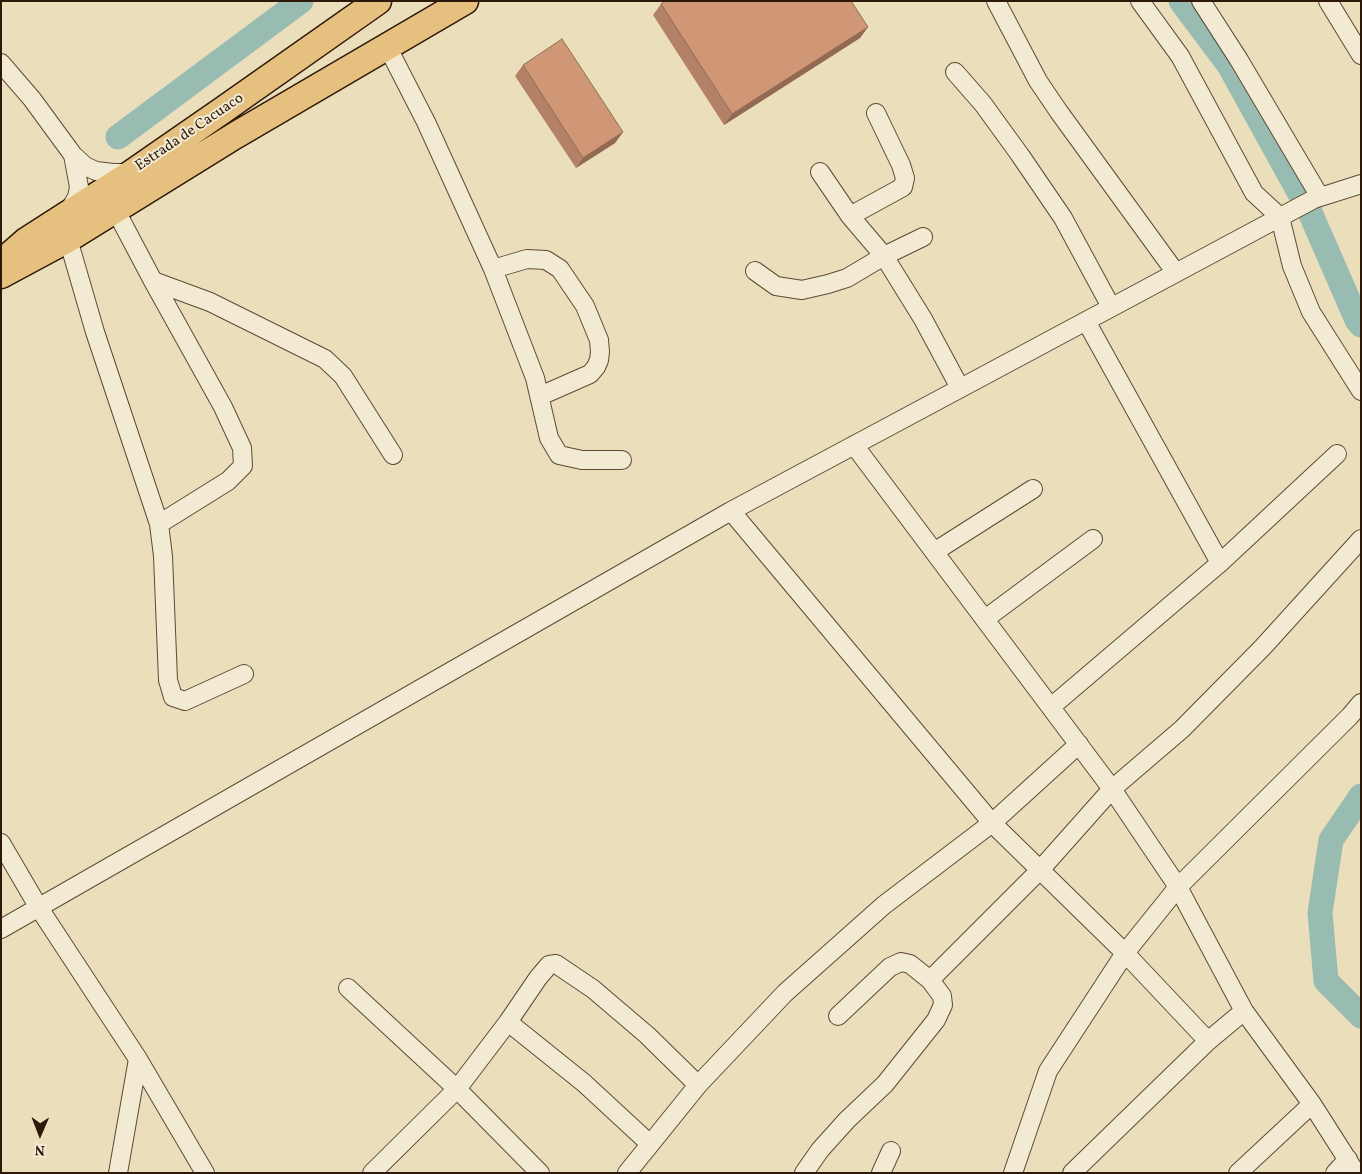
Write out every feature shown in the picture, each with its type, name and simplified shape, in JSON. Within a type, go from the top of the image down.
[{"type":"highway","name":"Estrada de Cacuaco","points":[[1,263],[26,241],[68,226],[132,173],[378,1]]},
{"type":"highway","points":[[1,275],[68,226],[115,209],[465,1]]},
{"type":"street","points":[[996,1],[1038,81],[1176,273]]},
{"type":"street","points":[[1140,1],[1180,56],[1254,193],[1287,213]]},
{"type":"street","points":[[1201,1],[1239,60],[1317,198]]},
{"type":"street","points":[[1328,1],[1361,55]]},
{"type":"street","points":[[387,46],[426,122],[493,269],[536,378],[549,438],[559,455],[582,460],[622,460]]},
{"type":"street","points":[[1,63],[32,99],[74,155],[85,166],[96,171],[132,173]]},
{"type":"street","points":[[955,72],[983,104],[1063,218],[1111,308]]},
{"type":"street","points":[[850,216],[902,187],[905,178],[901,165],[876,113]]},
{"type":"street","points":[[74,155],[79,187],[68,226],[95,332],[159,524],[163,556],[168,680],[173,697],[185,701],[244,674]]},
{"type":"street","points":[[820,172],[850,216],[884,256],[924,319],[960,388]]},
{"type":"street","points":[[1,929],[731,512],[1287,213],[1317,198],[1361,184]]},
{"type":"street","points":[[115,209],[223,407],[242,448],[243,466],[228,481],[159,524]]},
{"type":"street","points":[[1287,213],[1292,266],[1312,312],[1361,391]]},
{"type":"street","points":[[755,270],[776,286],[802,290],[847,278],[884,256],[923,237]]},
{"type":"street","points":[[493,269],[527,258],[546,260],[560,269],[585,306],[599,340],[599,360],[596,368],[590,374],[540,396]]},
{"type":"street","points":[[153,281],[210,302],[325,359],[343,376],[393,455]]},
{"type":"street","points":[[1086,321],[1220,563]]},
{"type":"street","points":[[854,445],[1112,789],[1178,887],[1244,1011],[1312,1104],[1352,1166],[1335,1173]]},
{"type":"street","points":[[1051,707],[1220,563],[1337,454]]},
{"type":"street","points":[[934,552],[1033,490]]},
{"type":"street","points":[[731,512],[992,823],[1125,953],[1208,1041]]},
{"type":"street","points":[[985,619],[1093,539]]},
{"type":"street","points":[[930,980],[1040,870],[1112,789],[1189,722],[1264,647],[1361,539]]},
{"type":"street","points":[[1013,1173],[1048,1070],[1125,953],[1178,887],[1361,703]]},
{"type":"street","points":[[627,1173],[698,1085],[785,993],[884,905],[992,823],[1079,744]]},
{"type":"street","points":[[1,843],[39,908],[138,1058],[205,1173]]},
{"type":"street","points":[[804,1173],[820,1150],[886,1084],[936,1020],[943,1005],[942,996],[930,980],[910,964],[901,962],[890,967],[838,1016]]},
{"type":"street","points":[[372,1173],[457,1089],[549,965],[556,964],[592,989],[647,1035],[698,1085]]},
{"type":"street","points":[[348,988],[457,1089],[540,1173]]},
{"type":"street","points":[[1072,1173],[1208,1041],[1244,1011]]},
{"type":"street","points":[[508,1022],[584,1083],[650,1144]]},
{"type":"street","points":[[118,1173],[138,1058]]},
{"type":"street","points":[[1238,1173],[1312,1104]]},
{"type":"street","points":[[880,1173],[891,1151]]},
{"type":"building","points":[[665,1],[851,1],[868,27],[732,114],[661,4]]},
{"type":"building","points":[[562,39],[623,132],[583,158],[523,65]]},
{"type":"waterway","points":[[118,137],[301,1]]},
{"type":"waterway","points":[[1181,1],[1229,65],[1309,210],[1357,320],[1361,325]]},
{"type":"waterway","points":[[1361,796],[1331,840],[1320,913],[1326,981],[1361,1016]]}]
